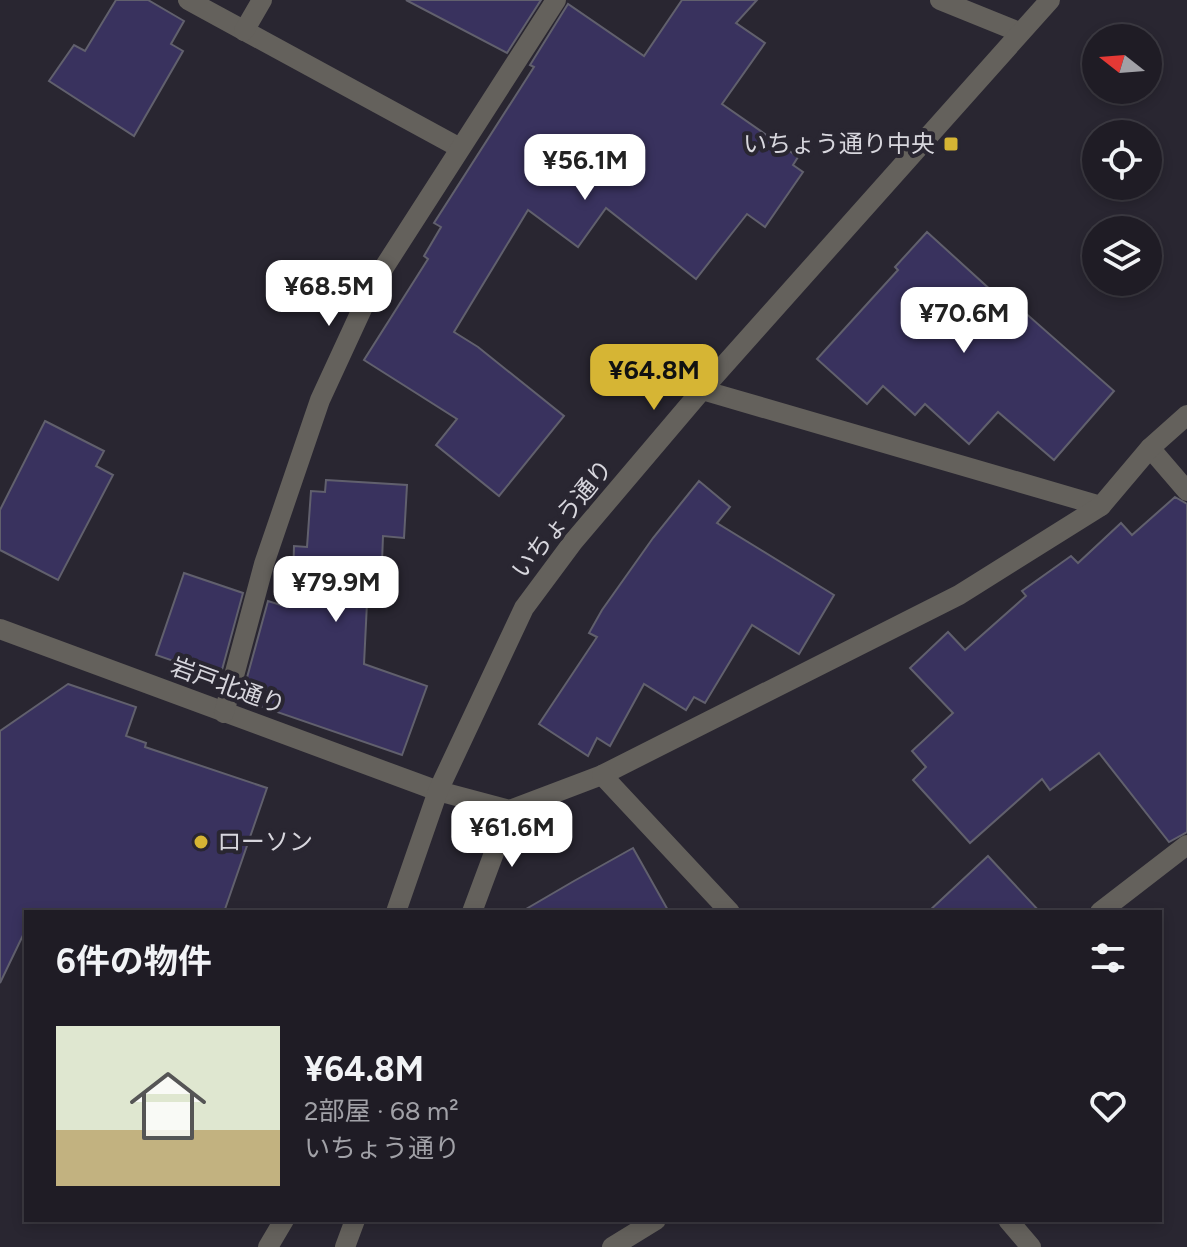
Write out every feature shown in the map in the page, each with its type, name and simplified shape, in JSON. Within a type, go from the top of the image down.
[{"type":"street","points":[[188,0],[460,148]]},
{"type":"street","points":[[244,31],[262,0]]},
{"type":"street","points":[[224,713],[264,564],[320,400],[374,283],[556,0]]},
{"type":"street","points":[[940,0],[1019,32]]},
{"type":"street","name":"いちょう通り","points":[[397,910],[438,791],[524,608],[573,542],[702,390],[1050,0]]},
{"type":"street","points":[[702,390],[1101,506]]},
{"type":"street","points":[[473,910],[510,810],[602,775],[959,595],[1101,506],[1150,448],[1187,415]]},
{"type":"street","points":[[1150,448],[1187,491]]},
{"type":"street","name":"岩戸北通り","points":[[0,629],[438,791],[510,810]]},
{"type":"street","points":[[602,775],[728,910]]},
{"type":"street","points":[[1103,910],[1187,845]]},
{"type":"street","points":[[268,1247],[283,1222]]},
{"type":"street","points":[[345,1247],[354,1222]]},
{"type":"street","points":[[612,1247],[653,1222]]},
{"type":"street","points":[[1010,1222],[1031,1247]]},
{"type":"building","points":[[116,0],[148,0],[184,21],[171,44],[183,51],[134,136],[49,81],[74,45],[85,51]]},
{"type":"building","points":[[406,0],[541,0],[507,53]]},
{"type":"building","points":[[682,0],[757,0],[736,23],[765,43],[722,104],[798,157],[793,165],[803,172],[765,227],[747,214],[696,279],[606,208],[578,247],[528,210],[454,332],[478,347],[564,416],[499,496],[436,445],[457,419],[364,360],[428,259],[424,256],[441,227],[434,223],[534,67],[530,65],[568,4],[644,56]]},
{"type":"building","points":[[927,232],[993,292],[997,288],[1114,391],[1054,460],[998,412],[969,444],[925,404],[915,415],[883,386],[867,404],[817,359],[898,270],[895,267]]},
{"type":"building","points":[[45,421],[104,451],[96,466],[113,475],[58,580],[0,550],[0,510]]},
{"type":"building","points":[[326,480],[407,485],[404,538],[383,536],[382,562],[369,562],[364,664],[427,686],[402,755],[248,702],[253,688],[245,685],[268,601],[287,607],[288,582],[293,582],[294,546],[307,547],[311,491],[325,492]]},
{"type":"building","points":[[699,481],[730,507],[717,523],[834,595],[799,654],[752,625],[705,703],[694,697],[686,710],[644,684],[610,746],[597,738],[588,756],[539,724],[597,637],[589,633],[602,610],[653,538]]},
{"type":"building","points":[[1175,497],[1187,504],[1187,832],[1169,842],[1099,753],[1050,790],[1042,779],[970,843],[913,780],[926,767],[912,751],[953,713],[910,668],[948,632],[965,650],[1026,596],[1022,591],[1071,556],[1078,563],[1121,523],[1132,535]]},
{"type":"building","points":[[184,573],[243,593],[220,677],[156,655]]},
{"type":"building","points":[[68,684],[136,707],[126,736],[146,743],[145,747],[267,788],[225,910],[24,910],[24,933],[0,983],[0,731]]},
{"type":"building","points":[[633,848],[668,910],[524,910]]},
{"type":"building","points":[[988,856],[1038,910],[930,910]]},
{"type":"place","name":"いちょう通り中央","points":[[951,144]]},
{"type":"place","name":"ローソン","points":[[201,842]]}]
